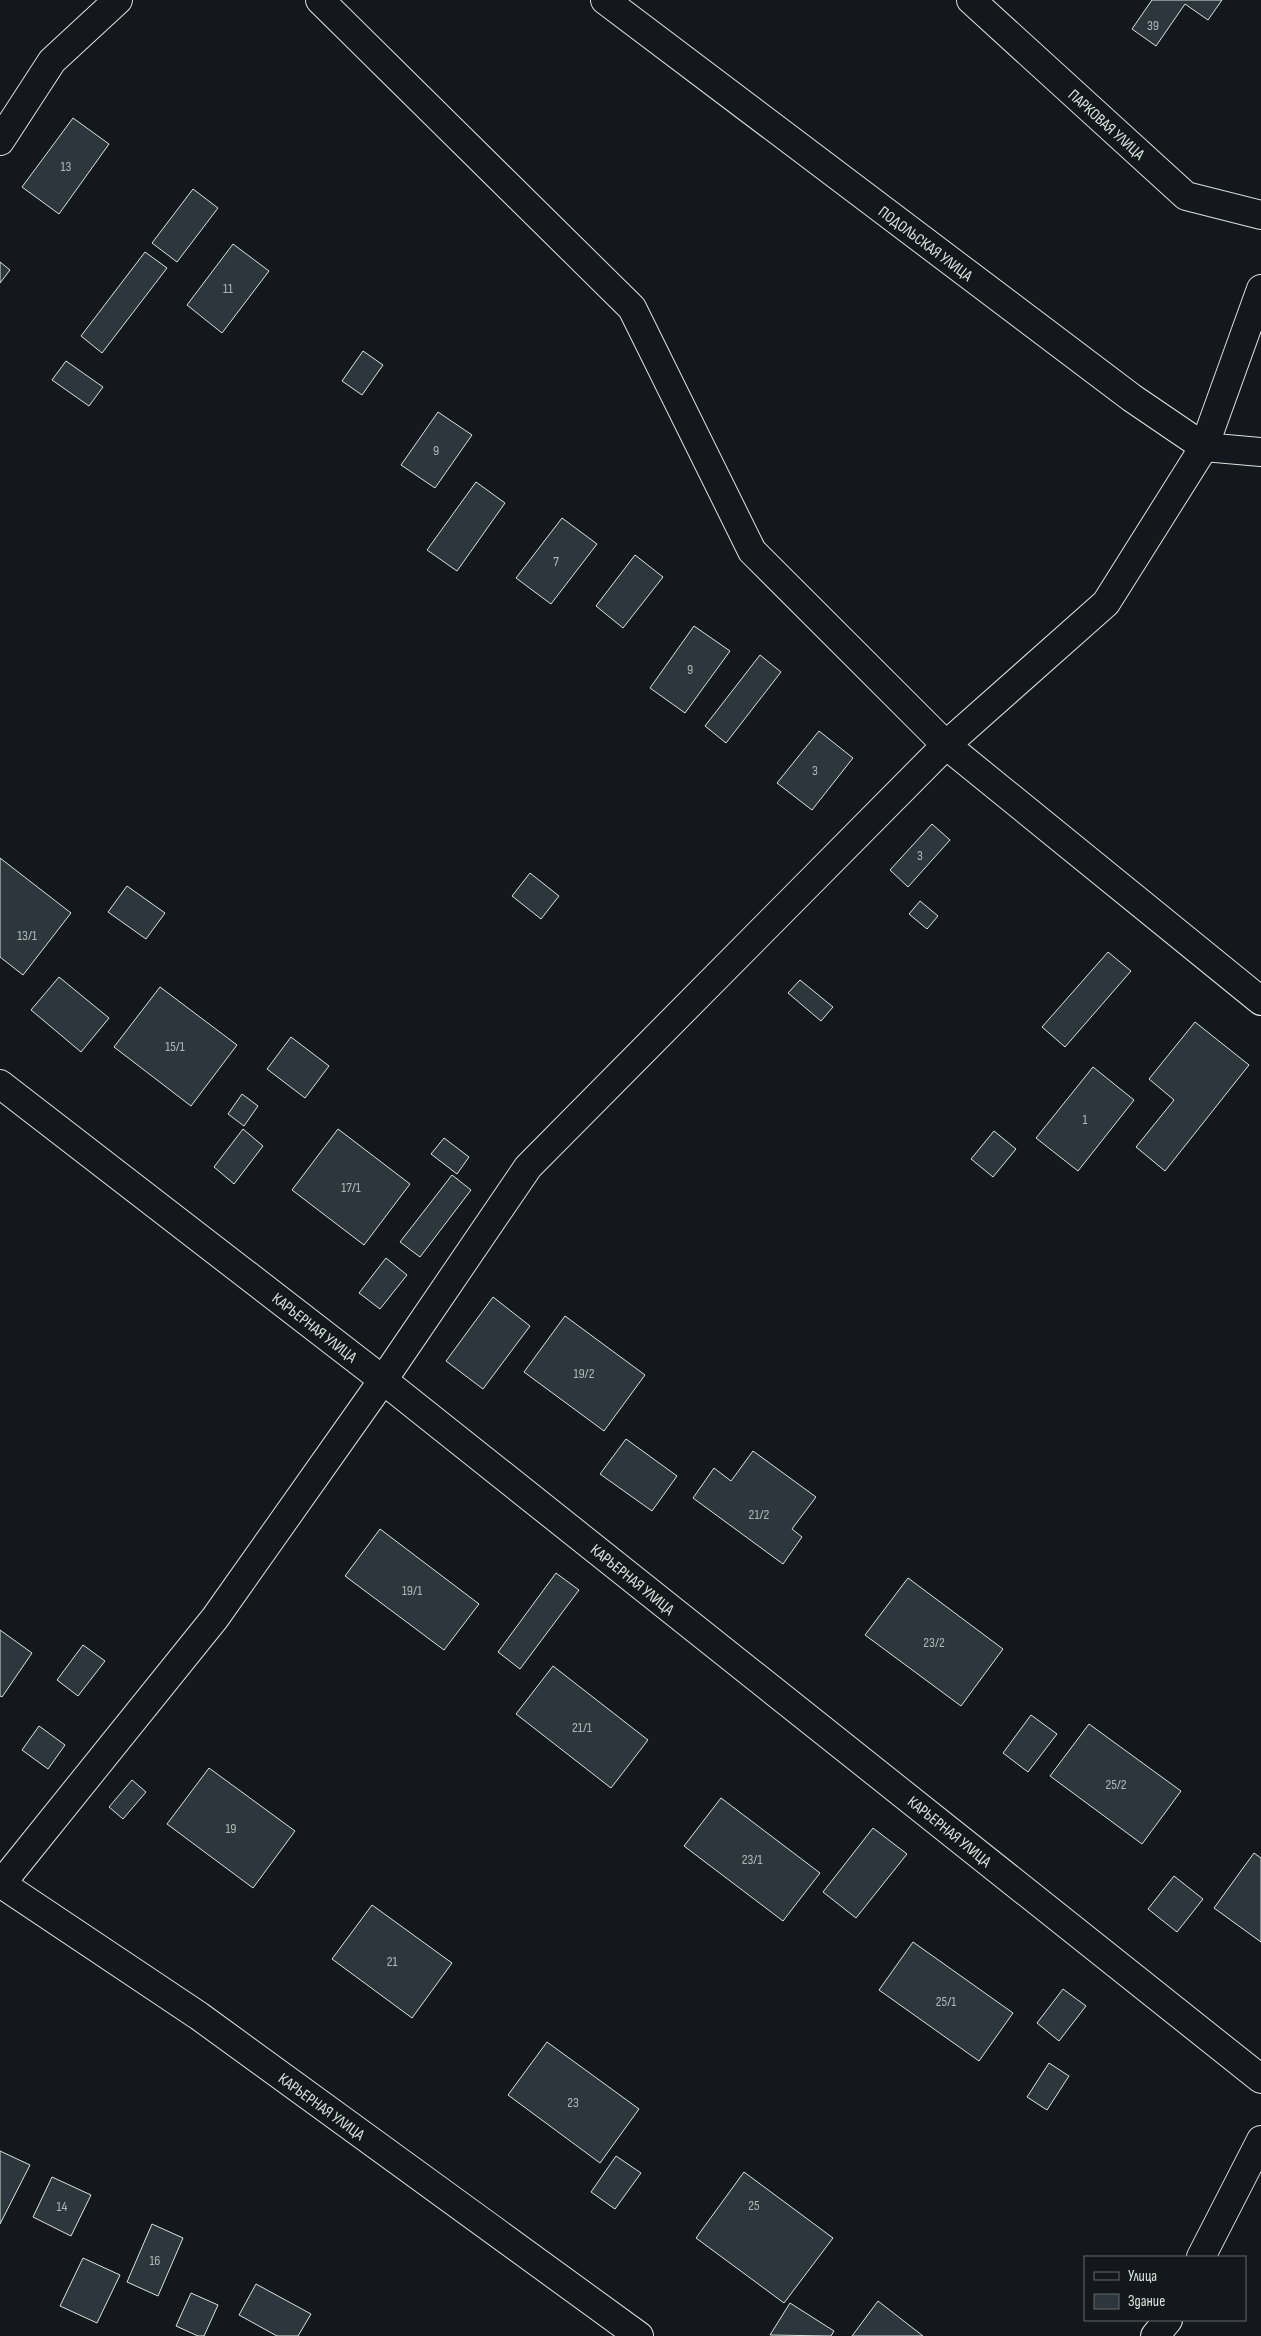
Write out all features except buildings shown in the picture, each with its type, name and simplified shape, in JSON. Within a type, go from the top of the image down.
[{"type":"street","points":[[0,141],[52,61],[118,0]]},
{"type":"street","points":[[320,0],[632,308],[752,551],[946,745],[1261,1001]]},
{"type":"street","name":"ПОДОЛЬСКАЯ УЛИЦА","points":[[605,0],[1132,398],[1204,447],[1261,452]]},
{"type":"street","name":"ПАРКОВАЯ УЛИЦА","points":[[971,0],[1186,196],[1261,215]]},
{"type":"street","points":[[1,1883],[214,1618],[384,1380],[528,1167],[946,745],[1106,603],[1204,447],[1261,289]]},
{"type":"street","name":"КАРЬЕРНАЯ УЛИЦА","points":[[0,1084],[384,1380],[1261,2079]]},
{"type":"street","name":"КАРЬЕРНАЯ УЛИЦА","points":[[1,1883],[199,2016],[639,2336]]},
{"type":"street","points":[[1202,2256],[1261,2140]]},
{"type":"street","points":[[1155,2336],[1167,2321]]}]
